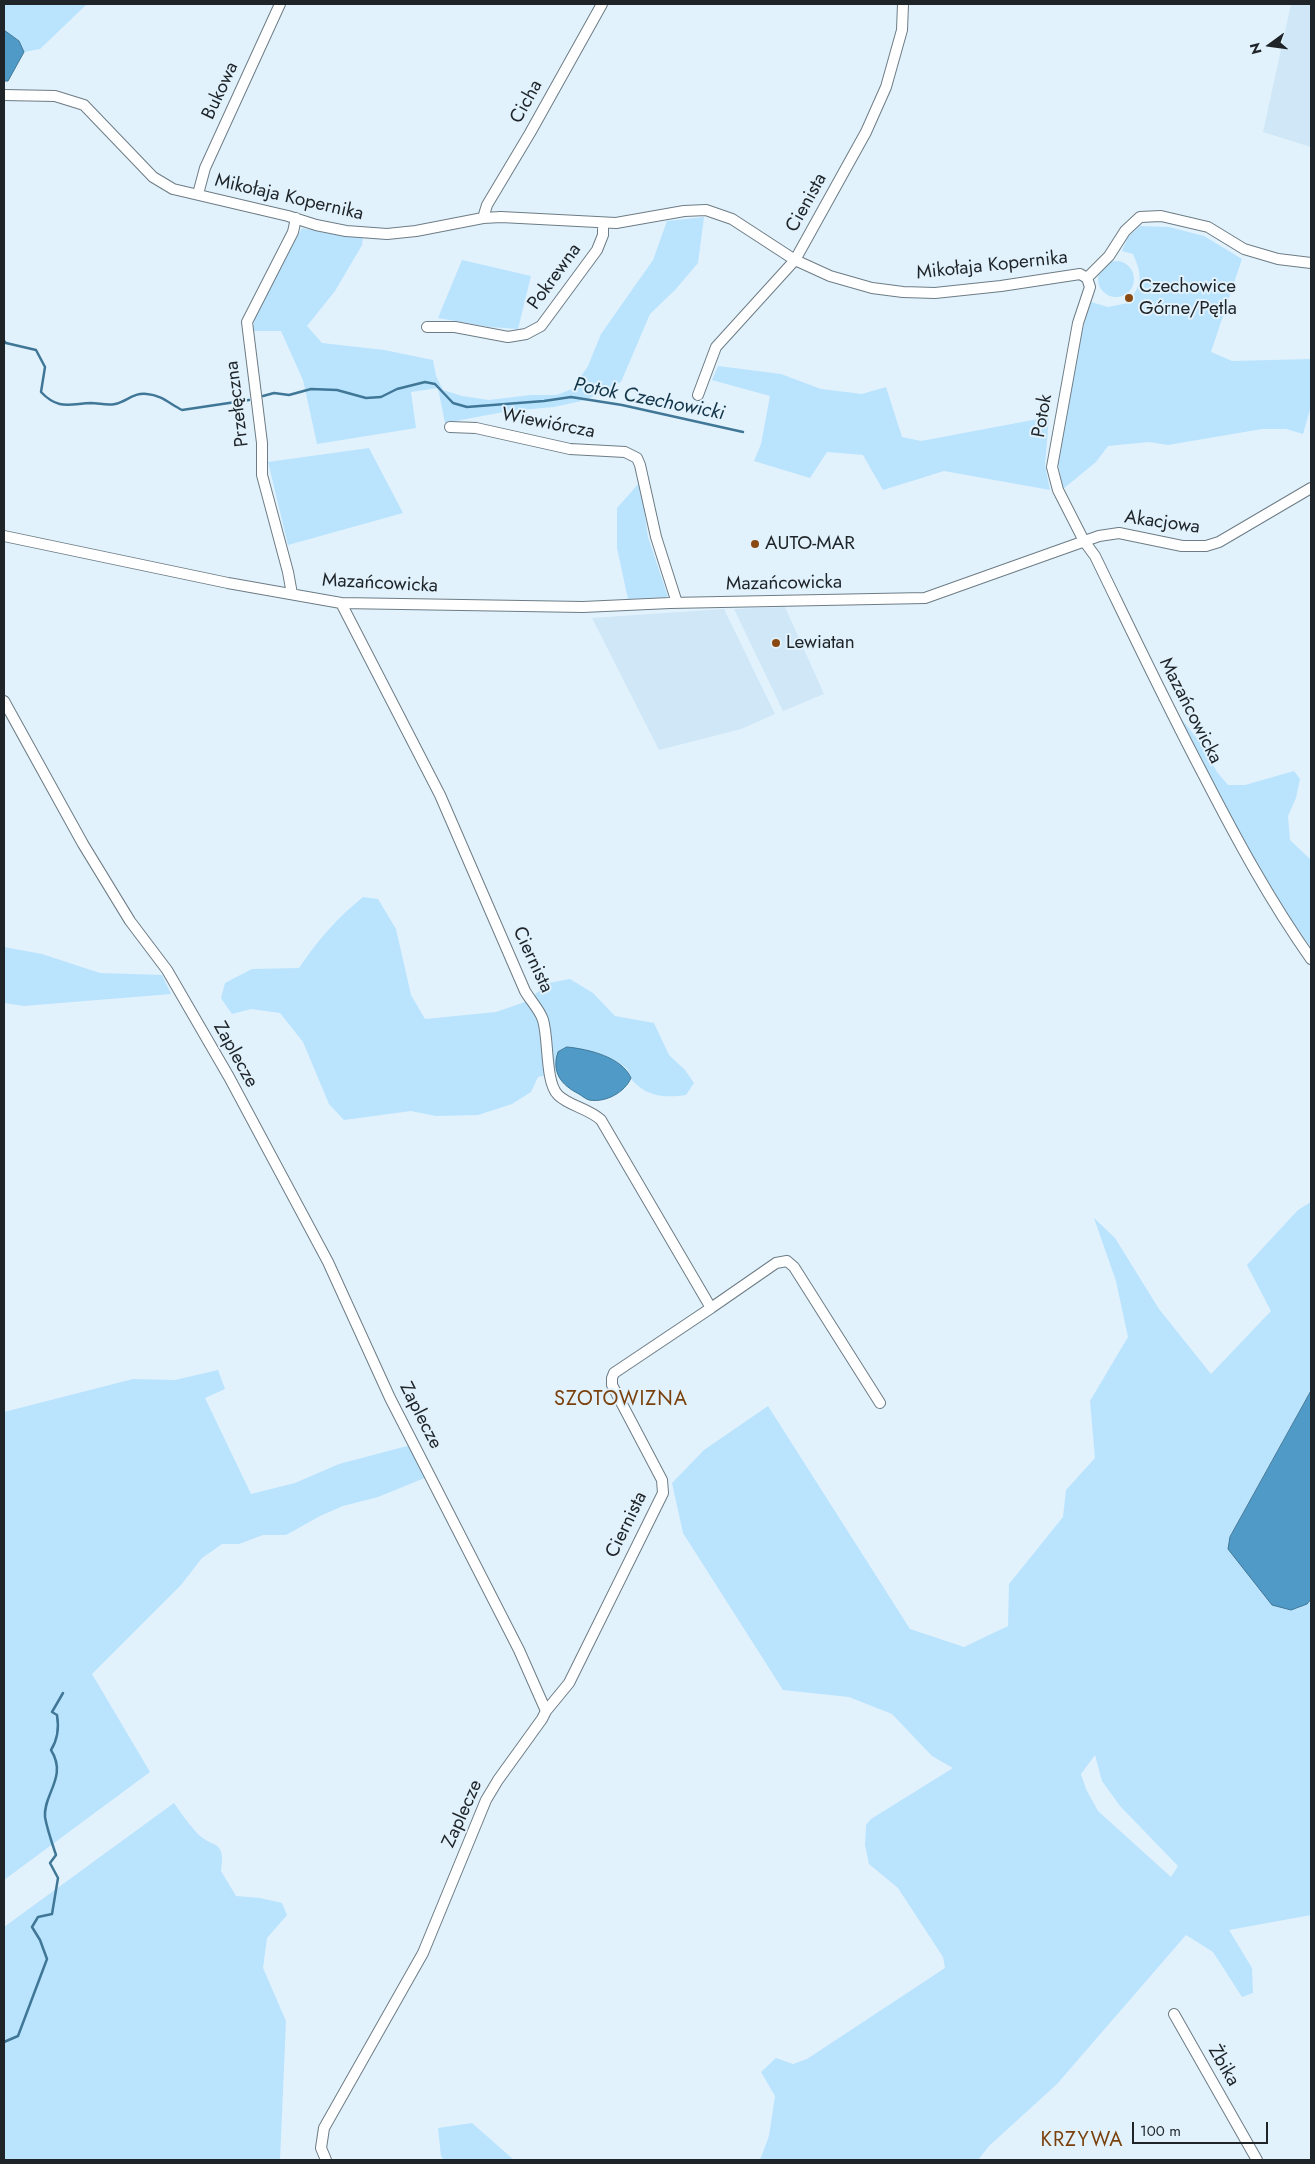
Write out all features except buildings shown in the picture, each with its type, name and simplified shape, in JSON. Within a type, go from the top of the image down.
[{"type":"street","name":"Bukowa","points":[[198,194],[204,168],[280,4]]},
{"type":"street","name":"Cicha","points":[[483,218],[487,205],[530,133],[602,4]]},
{"type":"street","name":"Cienista","points":[[698,395],[716,347],[795,260],[866,132],[886,87],[902,30],[904,4]]},
{"type":"street","name":"Mikołaja Kopernika","points":[[4,95],[55,96],[84,105],[154,177],[173,189],[346,231],[386,234],[416,231],[501,216],[616,223],[684,211],[706,210],[732,219],[795,260],[830,276],[872,288],[903,292],[935,293],[1000,286],[1080,274],[1087,278]]},
{"type":"street","points":[[1087,278],[1109,256],[1125,231],[1140,217],[1161,216],[1208,227],[1244,248],[1278,258],[1311,263]]},
{"type":"street","name":"Przełęczna","points":[[292,594],[262,475],[262,443],[247,322],[293,232],[296,218]]},
{"type":"street","name":"Pokrewna","points":[[427,327],[455,326],[508,337],[526,334],[540,326],[596,250],[603,235],[603,223]]},
{"type":"street","name":"Potok","points":[[1084,541],[1058,490],[1052,467],[1078,323],[1089,293],[1090,287],[1087,278]]},
{"type":"street","name":"Wiewiórcza","points":[[450,427],[476,428],[570,449],[625,452],[632,455],[640,465],[656,537],[677,603]]},
{"type":"street","name":"Akacjowa","points":[[1084,541],[1119,533],[1182,546],[1206,546],[1219,542],[1311,488]]},
{"type":"street","name":"Mazańcowicka","points":[[4,536],[228,583],[341,603],[583,608],[677,603],[925,598],[1084,541],[1095,556],[1162,695],[1248,861],[1311,959]]},
{"type":"street","name":"Ciernista","points":[[341,603],[440,796],[525,990],[543,1019],[549,1052],[549,1080],[558,1095],[592,1112],[601,1120],[712,1308]]},
{"type":"street","name":"Zaplecze","points":[[4,701],[88,851],[130,921],[167,970],[224,1069],[328,1262],[390,1398],[518,1650],[546,1711],[486,1800],[423,1953],[324,2128],[322,2148],[326,2160]]},
{"type":"street","name":"Ciernista","points":[[546,1711],[569,1683],[663,1493],[662,1480],[612,1385],[612,1378],[618,1369],[712,1308],[776,1263],[787,1261],[794,1267],[880,1402]]},
{"type":"street","name":"Żbika","points":[[1174,2014],[1257,2160]]},
{"type":"shaded area","points":[[4,4],[87,4],[40,49],[24,52],[19,41],[4,30]]},
{"type":"shaded area","points":[[1291,4],[1311,4],[1311,147],[1263,132]]},
{"type":"shaded area","points":[[4,30],[19,41],[24,52],[8,81],[4,81]]},
{"type":"shaded area","points":[[704,217],[698,263],[675,290],[650,314],[621,382],[586,400],[554,407],[509,411],[445,423],[438,388],[411,392],[416,428],[317,444],[303,380],[281,331],[253,331],[255,315],[302,228],[363,238],[362,245],[335,291],[307,326],[322,343],[384,350],[433,360],[436,376],[443,390],[462,396],[489,400],[531,395],[557,395],[572,389],[588,366],[601,334],[653,260],[667,221]]},
{"type":"shaded area","points":[[1140,226],[1169,227],[1204,236],[1242,259],[1211,352],[1232,361],[1311,359],[1311,406],[1303,434],[1286,429],[1262,429],[1168,445],[1149,442],[1108,446],[1096,462],[1063,489],[1058,463],[1077,348],[1091,302],[1108,307],[1128,303],[1136,290],[1140,274],[1136,262],[1133,254],[1122,251],[1128,237]]},
{"type":"shaded area","points":[[462,260],[531,276],[518,329],[490,327],[438,318]]},
{"type":"shaded area","points":[[1116,261],[1123,262],[1129,266],[1133,272],[1133,286],[1129,292],[1123,296],[1116,297],[1109,296],[1103,292],[1099,286],[1098,279],[1099,272],[1103,266],[1109,262]]},
{"type":"shaded area","points":[[718,366],[781,374],[821,389],[862,394],[886,387],[902,437],[921,441],[1049,417],[1045,465],[1050,490],[944,471],[883,490],[863,455],[827,452],[810,478],[754,461],[761,444],[770,396],[712,380]]},
{"type":"shaded area","points":[[369,448],[403,513],[288,545],[268,462]]},
{"type":"shaded area","points":[[640,482],[648,537],[668,597],[628,599],[617,548],[617,508]]},
{"type":"shaded area","points":[[785,607],[824,694],[783,711],[734,609]]},
{"type":"shaded area","points":[[724,609],[775,714],[741,729],[659,750],[592,618]]},
{"type":"shaded area","points":[[1180,717],[1202,745],[1217,772],[1228,785],[1245,785],[1294,771],[1300,779],[1296,798],[1288,816],[1290,840],[1311,860],[1311,947],[1291,921],[1256,865]]},
{"type":"shaded area","points":[[363,897],[378,899],[396,929],[411,995],[425,1019],[496,1012],[525,1002],[549,983],[570,979],[593,993],[615,1016],[654,1023],[669,1055],[685,1070],[694,1083],[686,1095],[664,1096],[650,1093],[632,1080],[623,1065],[585,1049],[555,1062],[556,1073],[538,1077],[531,1092],[512,1104],[478,1115],[436,1116],[411,1111],[344,1120],[329,1104],[303,1042],[280,1013],[251,1009],[232,1014],[221,998],[225,983],[252,969],[299,968],[328,930]]},
{"type":"shaded area","points":[[4,947],[42,954],[100,973],[162,975],[171,994],[24,1006],[4,1003]]},
{"type":"shaded area","points":[[567,1047],[604,1055],[620,1065],[631,1078],[620,1092],[602,1100],[588,1100],[567,1086],[557,1072],[556,1059],[558,1052]]},
{"type":"shaded area","points":[[1311,1202],[1311,1391],[1230,1537],[1307,1604],[1311,1599],[1311,1915],[1229,1930],[1252,1968],[1253,1993],[1242,1997],[1213,1952],[1186,1935],[1057,2084],[989,2146],[978,2160],[760,2160],[769,2136],[775,2096],[761,2072],[776,2058],[793,2064],[807,2059],[945,1968],[943,1957],[898,1888],[869,1864],[865,1845],[866,1825],[871,1819],[953,1768],[932,1756],[892,1714],[849,1697],[783,1690],[683,1533],[672,1483],[704,1450],[768,1406],[910,1629],[964,1647],[1008,1626],[1009,1584],[1063,1517],[1066,1490],[1095,1458],[1090,1401],[1128,1337],[1116,1281],[1094,1218],[1115,1238],[1159,1309],[1211,1374],[1271,1311],[1247,1265],[1298,1210]],"holes":[[[1095,1755],[1102,1781],[1120,1806],[1178,1866],[1171,1877],[1098,1811],[1086,1789],[1081,1774]]]},
{"type":"shaded area","points":[[218,1370],[225,1389],[205,1398],[251,1494],[295,1483],[339,1464],[411,1445],[427,1477],[378,1497],[343,1506],[320,1516],[286,1535],[263,1535],[239,1544],[222,1544],[202,1558],[181,1585],[92,1674],[150,1772],[4,1880],[4,1412],[133,1379],[175,1380]]},
{"type":"shaded area","points":[[1311,1391],[1311,1599],[1307,1604],[1291,1610],[1272,1605],[1228,1549],[1230,1537]]},
{"type":"shaded area","points":[[174,1803],[196,1832],[220,1848],[221,1871],[236,1896],[260,1898],[282,1903],[287,1915],[267,1938],[263,1968],[286,2021],[280,2160],[4,2160],[4,1927]]},
{"type":"shaded area","points":[[472,2123],[514,2160],[444,2160],[441,2156],[438,2128]]},
{"type":"waterway","name":"Potok Czechowicki","points":[[4,341],[36,350],[45,367],[41,392],[58,404],[91,403],[112,405],[138,394],[147,394],[161,398],[182,410],[249,400]]},
{"type":"waterway","name":"Potok Czechowicki","points":[[263,396],[274,393],[289,395],[311,389],[337,390],[366,398],[381,397],[397,389],[425,382],[435,384],[453,403],[467,407],[571,397],[622,405],[743,432]]},
{"type":"waterway","points":[[4,2042],[18,2036],[47,1959],[40,1940],[32,1927],[38,1917],[52,1914],[58,1878],[50,1863],[56,1855],[48,1831],[45,1809],[54,1785],[57,1769],[56,1760],[51,1750],[57,1737],[58,1719],[57,1715],[52,1712],[63,1693]]},
{"type":"place","name":"Czechowice Górne/Pętla","points":[[1129,298]]},
{"type":"place","name":"AUTO-MAR","points":[[755,544]]},
{"type":"place","name":"Lewiatan","points":[[776,643]]},
{"type":"district","name":"SZOTOWIZNA","points":[[621,1400]]},
{"type":"district","name":"KRZYWA","points":[[1082,2141]]}]
